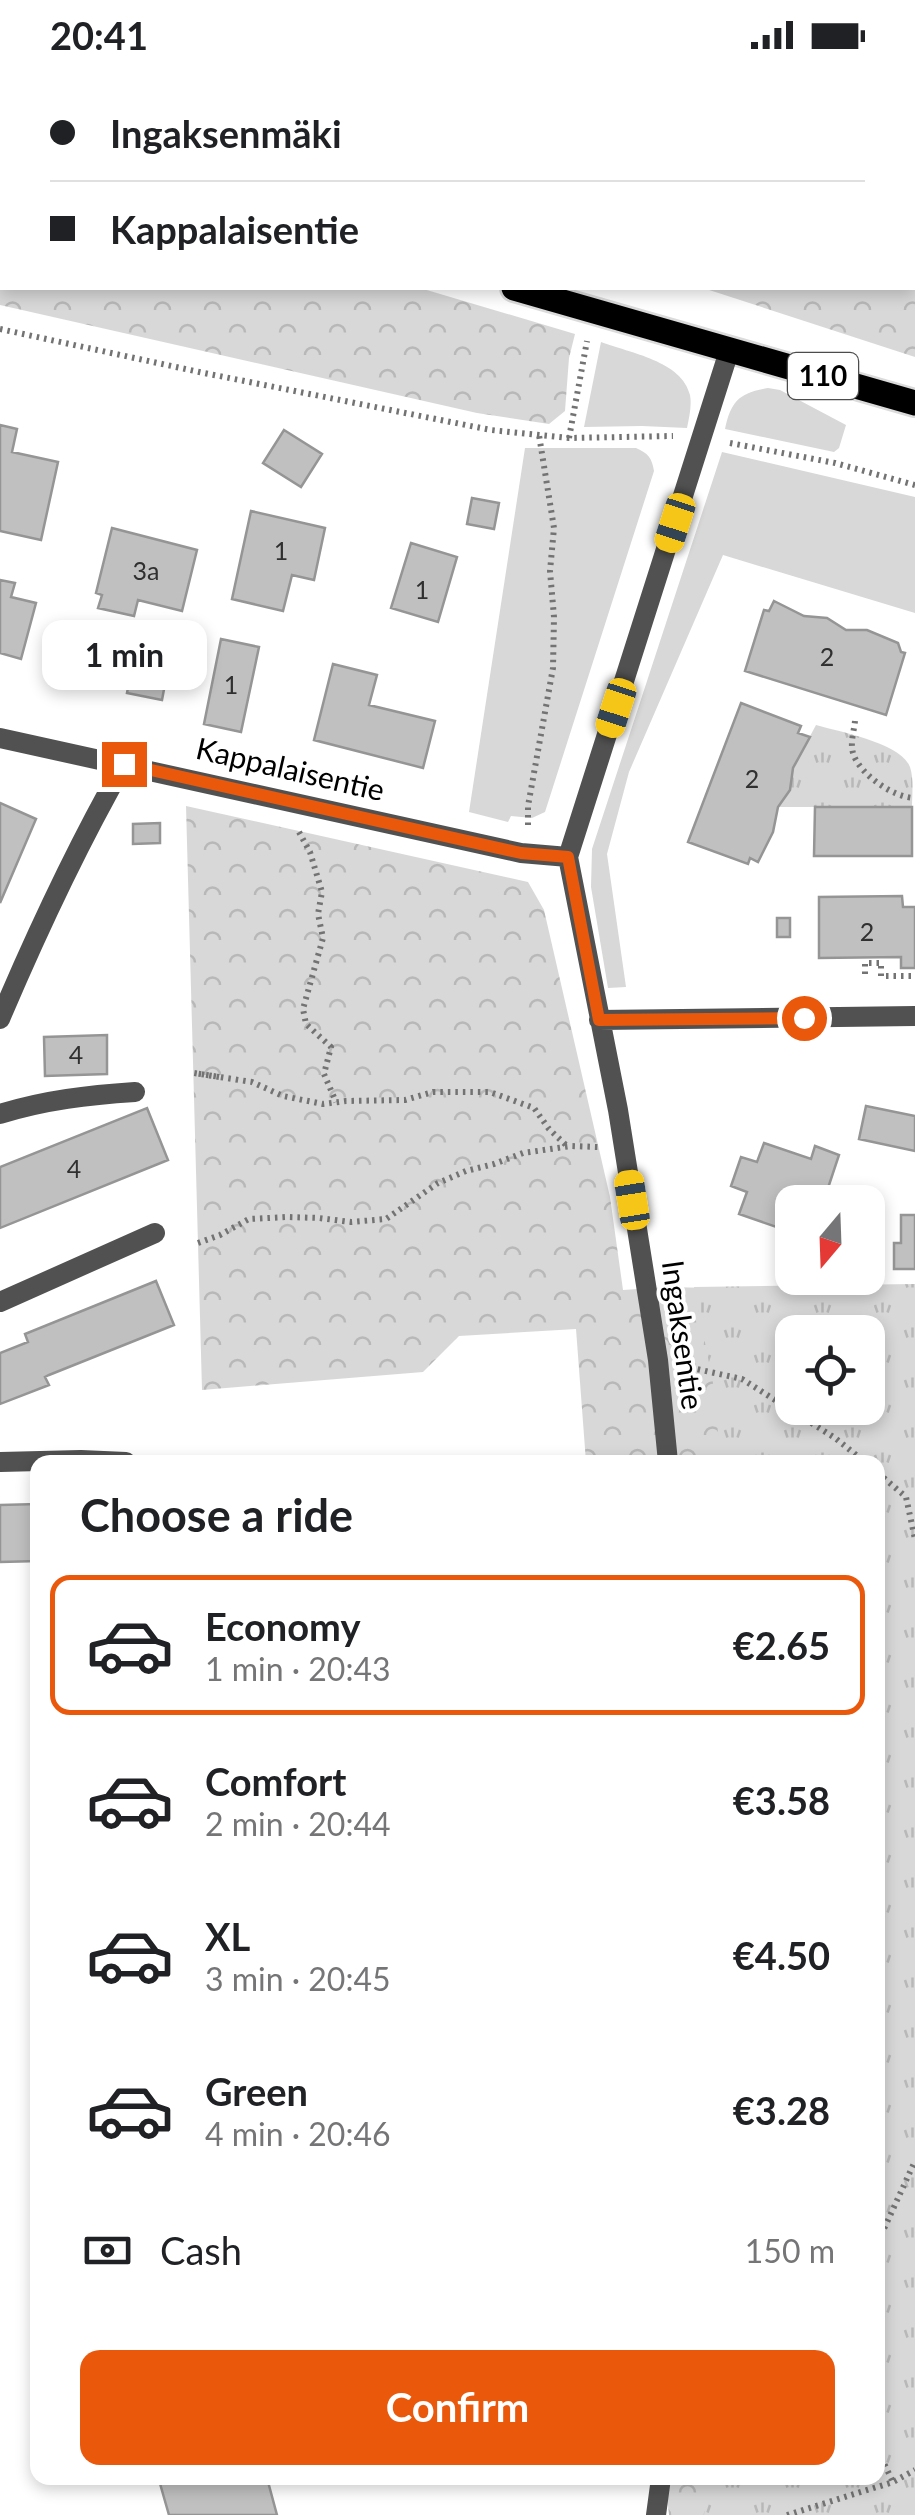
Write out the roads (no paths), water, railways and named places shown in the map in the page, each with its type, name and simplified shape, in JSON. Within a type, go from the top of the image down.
[{"type":"main road","name":"110","points":[[521,290],[915,403]]},
{"type":"street","name":"Ingaksentie","points":[[667,1455],[658,1360],[624,1150],[568,857],[730,348]]},
{"type":"street","name":"Kappalaisentie","points":[[0,738],[521,853],[568,857]]},
{"type":"street","points":[[0,1019],[31,945],[124,764]]},
{"type":"street","points":[[599,1020],[915,1016]]},
{"type":"street","points":[[0,1114],[75,1096],[135,1092]]},
{"type":"street","points":[[0,1302],[155,1234]]},
{"type":"street","points":[[0,1462],[30,1461]]},
{"type":"street","points":[[656,2515],[660,2485]]}]
